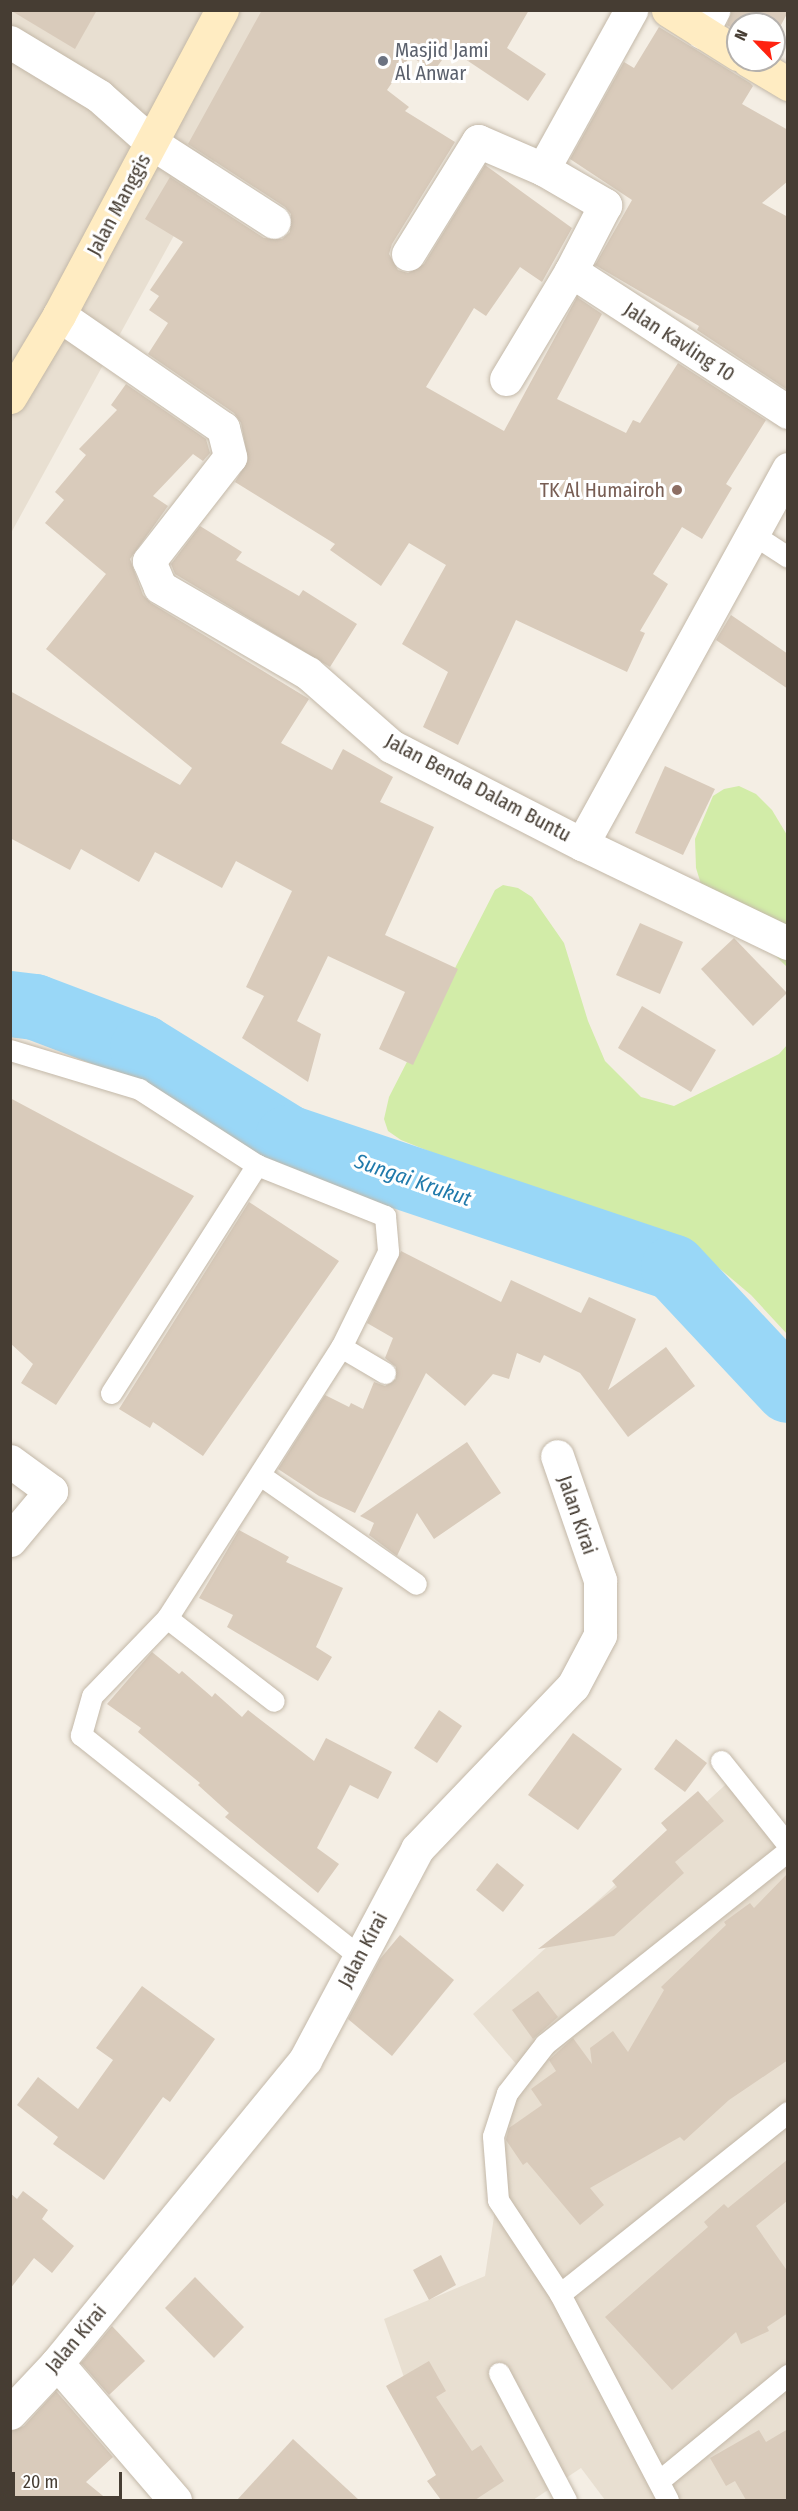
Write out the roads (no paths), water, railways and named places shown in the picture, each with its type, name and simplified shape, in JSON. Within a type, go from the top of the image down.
[{"type":"street","name":"Jalan Manggis","points":[[10,397],[59,315],[222,10]]},
{"type":"street","points":[[543,169],[631,10]]},
{"type":"street","points":[[668,10],[708,21],[726,41]]},
{"type":"street","points":[[10,42],[99,96],[152,143],[274,222]]},
{"type":"street","points":[[768,72],[788,84]]},
{"type":"street","points":[[408,254],[478,141],[543,169],[605,205],[571,271],[506,379]]},
{"type":"street","name":"Jalan Kavling 10","points":[[571,271],[788,412]]},
{"type":"street","name":"Jalan Benda Dalam Buntu","points":[[59,315],[223,428],[230,457],[149,561],[160,587],[308,673],[392,746],[582,844],[788,943]]},
{"type":"street","name":"Jalan Benda Dalam Buntu","points":[[582,844],[788,469]]},
{"type":"street","name":"Jalan Kirai","points":[[10,2413],[57,2363],[305,2060],[417,1849],[573,1686],[600,1635],[600,1580],[557,1456]]},
{"type":"street","points":[[10,1461],[51,1491],[10,1540]]},
{"type":"street","points":[[57,2363],[175,2500]]},
{"type":"lane","points":[[751,533],[788,557]]},
{"type":"lane","points":[[10,1050],[139,1089],[257,1166],[385,1216],[388,1252],[341,1347],[167,1618],[92,1696],[81,1735],[360,1957]]},
{"type":"lane","points":[[111,1393],[257,1166]]},
{"type":"lane","points":[[341,1347],[385,1373]]},
{"type":"lane","points":[[260,1475],[416,1584]]},
{"type":"lane","points":[[167,1618],[274,1701]]},
{"type":"lane","points":[[722,1761],[788,1845]]},
{"type":"lane","points":[[668,2500],[660,2480],[560,2294],[498,2200],[493,2136],[507,2093],[545,2044],[788,1851]]},
{"type":"lane","points":[[560,2294],[788,2112]]},
{"type":"lane","points":[[499,2373],[566,2500]]},
{"type":"lane","points":[[660,2480],[788,2375]]},
{"type":"waterway","name":"Sungai Krukut","points":[[10,1004],[35,1007],[143,1048],[288,1138],[674,1268],[788,1390]]},
{"type":"place","name":"Masjid Jami Al Anwar","points":[[383,61]]},
{"type":"place","name":"TK Al Humairoh","points":[[677,490]]}]
